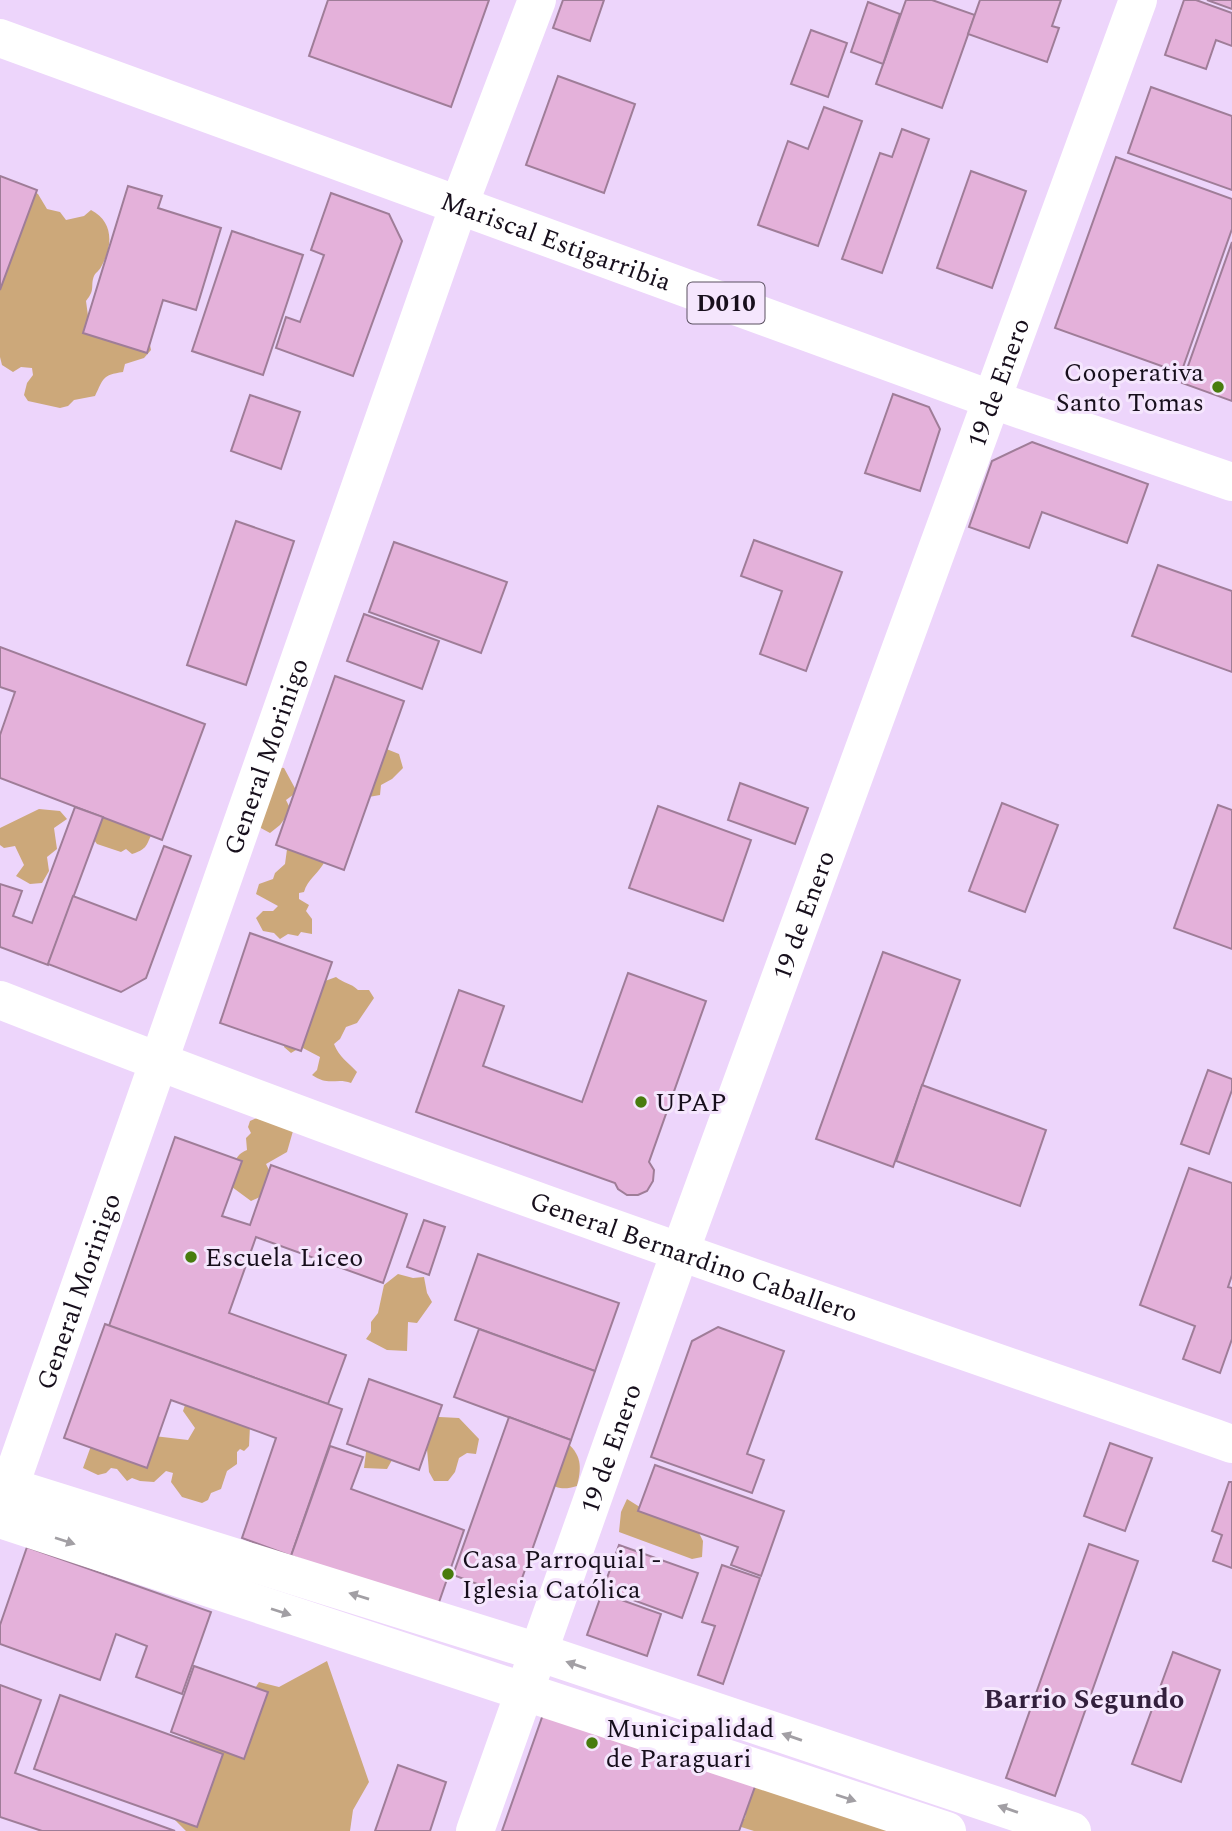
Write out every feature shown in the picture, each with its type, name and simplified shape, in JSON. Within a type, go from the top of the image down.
[{"type":"street","name":"General Morinigo","points":[[3,1507],[460,205],[537,0]]},
{"type":"street","name":"19 de Enero","points":[[475,1831],[680,1252],[1138,0]]},
{"type":"street","name":"Mariscal Estigarribia","points":[[0,38],[993,400],[1232,482]]},
{"type":"street","name":"General Bernardino Caballero","points":[[0,1000],[159,1063],[680,1252],[1232,1444]]},
{"type":"street","points":[[3,1507],[538,1652],[1072,1831]]},
{"type":"street","points":[[3,1507],[524,1692],[947,1831]]},
{"type":"shaded area","points":[[23,185],[38,194],[47,209],[60,212],[66,220],[84,216],[91,210],[104,221],[109,235],[108,251],[94,276],[92,290],[86,301],[90,331],[148,335],[151,350],[144,358],[125,364],[123,372],[104,378],[95,396],[74,400],[68,406],[60,408],[28,401],[24,395],[27,383],[33,375],[32,368],[21,367],[13,372],[2,365],[0,357],[0,229]]},
{"type":"shaded area","points":[[384,748],[399,754],[403,768],[381,785],[380,795],[363,798]]},
{"type":"shaded area","points":[[276,767],[284,768],[297,792],[286,800],[291,810],[270,833],[259,827]]},
{"type":"shaded area","points":[[39,809],[60,811],[67,819],[54,828],[57,849],[47,857],[49,871],[42,883],[30,884],[16,876],[24,865],[15,846],[4,848],[0,845],[0,828]]},
{"type":"shaded area","points":[[104,809],[155,829],[145,847],[132,854],[126,849],[121,852],[97,844],[94,840]]},
{"type":"shaded area","points":[[288,842],[325,861],[304,892],[299,893],[299,899],[309,905],[306,911],[312,919],[312,934],[288,934],[280,939],[274,933],[263,931],[256,918],[263,911],[273,911],[278,906],[256,894],[259,884],[273,879],[275,873],[285,864]]},
{"type":"shaded area","points":[[336,977],[358,990],[369,990],[374,998],[357,1023],[346,1027],[334,1044],[341,1056],[357,1072],[351,1083],[318,1079],[312,1075],[317,1070],[320,1057],[301,1047],[291,1053],[284,1047],[287,1034],[325,981]]},
{"type":"shaded area","points":[[261,1116],[293,1131],[287,1152],[266,1164],[271,1174],[262,1196],[251,1201],[232,1187],[233,1170],[235,1160],[247,1150],[246,1138],[251,1133],[248,1127],[250,1121]]},
{"type":"shaded area","points":[[398,1274],[413,1278],[424,1277],[432,1302],[417,1323],[408,1322],[407,1351],[387,1350],[366,1339],[371,1332],[371,1322],[378,1313],[384,1285]]},
{"type":"shaded area","points":[[188,1396],[250,1426],[249,1446],[244,1451],[240,1449],[237,1452],[237,1464],[227,1471],[221,1489],[211,1493],[208,1500],[202,1503],[182,1497],[171,1482],[173,1473],[166,1471],[154,1482],[132,1478],[127,1481],[117,1469],[111,1468],[98,1475],[83,1468],[91,1446],[154,1436],[188,1440],[195,1428],[183,1411]]},
{"type":"shaded area","points":[[401,1415],[459,1418],[479,1439],[476,1454],[467,1453],[459,1458],[455,1472],[448,1481],[434,1481],[429,1472],[427,1449],[421,1445],[396,1453],[387,1469],[364,1468],[367,1444]]},
{"type":"shaded area","points":[[561,1437],[576,1453],[580,1464],[577,1486],[558,1487],[546,1482]]},
{"type":"shaded area","points":[[627,1499],[643,1509],[694,1523],[703,1541],[702,1557],[692,1559],[619,1532],[621,1512]]},
{"type":"shaded area","points":[[327,1661],[369,1782],[353,1810],[350,1831],[186,1831],[173,1818],[192,1723],[241,1711],[259,1682],[279,1687]]},
{"type":"shaded area","points":[[751,1784],[925,1831],[754,1831],[738,1826],[745,1818]]},
{"type":"building","points":[[328,0],[489,0],[451,107],[309,56]]},
{"type":"building","points":[[563,0],[604,0],[590,41],[553,28]]},
{"type":"building","points":[[906,0],[932,0],[975,15],[942,108],[876,84]]},
{"type":"building","points":[[980,0],[1061,0],[1052,26],[1059,28],[1047,62],[968,34]]},
{"type":"building","points":[[1184,0],[1196,0],[1232,13],[1232,46],[1216,40],[1206,69],[1165,55]]},
{"type":"building","points":[[1207,0],[1232,0],[1232,9]]},
{"type":"building","points":[[868,2],[900,14],[883,64],[851,52]]},
{"type":"building","points":[[811,30],[847,43],[828,97],[791,84]]},
{"type":"building","points":[[558,76],[635,104],[604,193],[526,165]]},
{"type":"building","points":[[1151,87],[1232,116],[1232,190],[1128,153]]},
{"type":"building","points":[[824,107],[862,121],[818,246],[758,225],[788,141],[808,149]]},
{"type":"building","points":[[902,129],[929,139],[882,273],[842,259],[880,153],[892,157]]},
{"type":"building","points":[[1116,157],[1232,199],[1232,229],[1181,373],[1055,328]]},
{"type":"building","points":[[971,171],[1026,191],[992,288],[937,268]]},
{"type":"building","points":[[0,176],[37,190],[0,290]]},
{"type":"building","points":[[128,186],[162,196],[158,208],[221,228],[196,310],[163,300],[147,353],[83,333]]},
{"type":"building","points":[[331,193],[389,214],[402,241],[353,376],[276,348],[286,317],[300,322],[324,255],[311,250]]},
{"type":"building","points":[[232,231],[303,255],[263,375],[192,351]]},
{"type":"building","points":[[1232,242],[1232,401],[1182,383]]},
{"type":"building","points":[[893,394],[929,407],[940,429],[920,491],[865,473]]},
{"type":"building","points":[[250,395],[300,412],[281,469],[231,451]]},
{"type":"building","points":[[1032,442],[1148,484],[1127,543],[1042,512],[1029,548],[969,527],[992,461]]},
{"type":"building","points":[[236,521],[294,541],[246,685],[187,665]]},
{"type":"building","points":[[754,540],[842,572],[806,671],[760,654],[782,591],[741,576]]},
{"type":"building","points":[[394,542],[507,582],[481,653],[369,612]]},
{"type":"building","points":[[1158,565],[1232,591],[1232,672],[1132,636]]},
{"type":"building","points":[[364,614],[439,641],[422,689],[347,661]]},
{"type":"building","points":[[0,647],[205,724],[162,840],[0,778],[0,735],[15,692],[0,687]]},
{"type":"building","points":[[335,676],[404,701],[344,870],[276,845]]},
{"type":"building","points":[[740,783],[808,808],[795,844],[728,820]]},
{"type":"building","points":[[1002,803],[1058,825],[1025,912],[969,891]]},
{"type":"building","points":[[1218,805],[1232,810],[1232,949],[1174,928]]},
{"type":"building","points":[[658,806],[751,840],[723,921],[629,888]]},
{"type":"building","points":[[75,807],[103,817],[48,965],[0,947],[0,884],[22,891],[13,916],[32,923]]},
{"type":"building","points":[[164,846],[191,856],[146,978],[121,992],[48,964],[73,896],[136,920]]},
{"type":"building","points":[[250,933],[332,962],[301,1051],[220,1023]]},
{"type":"building","points":[[883,952],[960,980],[893,1167],[816,1139]]},
{"type":"building","points":[[628,973],[706,1001],[649,1162],[654,1170],[653,1181],[647,1191],[638,1195],[627,1195],[618,1189],[615,1183],[416,1112],[459,990],[504,1006],[483,1066],[582,1102]]},
{"type":"building","points":[[1208,1070],[1232,1079],[1232,1090],[1209,1154],[1181,1144]]},
{"type":"building","points":[[922,1085],[1046,1130],[1020,1206],[896,1161]]},
{"type":"building","name":"Escuela Liceo","points":[[175,1137],[242,1161],[222,1216],[250,1225],[271,1165],[407,1214],[383,1283],[256,1237],[229,1313],[346,1355],[328,1404],[109,1326]]},
{"type":"building","points":[[1189,1168],[1232,1183],[1232,1275],[1228,1287],[1232,1288],[1232,1339],[1220,1373],[1183,1359],[1195,1326],[1140,1305]]},
{"type":"building","points":[[424,1220],[445,1227],[429,1275],[407,1267]]},
{"type":"building","points":[[478,1254],[619,1303],[595,1371],[455,1320]]},
{"type":"building","points":[[105,1324],[342,1409],[291,1556],[242,1538],[276,1438],[171,1400],[147,1468],[64,1438]]},
{"type":"building","points":[[718,1327],[784,1351],[747,1454],[764,1460],[752,1493],[651,1457],[692,1341]]},
{"type":"building","points":[[479,1329],[595,1371],[571,1440],[454,1397]]},
{"type":"building","points":[[369,1379],[442,1405],[419,1470],[347,1444]]},
{"type":"building","points":[[509,1417],[571,1440],[515,1598],[453,1575]]},
{"type":"building","points":[[1110,1443],[1152,1458],[1125,1531],[1084,1516]]},
{"type":"building","points":[[330,1446],[363,1457],[351,1489],[464,1530],[437,1608],[291,1556]]},
{"type":"building","points":[[655,1465],[784,1511],[761,1576],[731,1565],[738,1547],[638,1511]]},
{"type":"building","points":[[1229,1482],[1232,1482],[1232,1568],[1213,1561],[1222,1535],[1212,1531]]},
{"type":"building","points":[[1089,1544],[1138,1561],[1055,1796],[1006,1778]]},
{"type":"building","points":[[619,1545],[698,1573],[682,1618],[603,1589]]},
{"type":"building","points":[[27,1547],[211,1612],[182,1694],[136,1677],[147,1646],[116,1634],[100,1680],[0,1644],[0,1625]]},
{"type":"building","points":[[722,1565],[760,1578],[723,1684],[698,1675],[715,1626],[702,1622]]},
{"type":"building","points":[[602,1593],[661,1614],[647,1656],[587,1635]]},
{"type":"building","points":[[1173,1652],[1220,1670],[1181,1782],[1132,1764]]},
{"type":"building","points":[[194,1666],[268,1692],[244,1759],[171,1732]]},
{"type":"building","points":[[0,1685],[41,1700],[15,1773],[175,1831],[42,1831],[0,1817]]},
{"type":"building","points":[[60,1695],[223,1754],[197,1827],[34,1769]]},
{"type":"building","name":"Municipalidad de Paraguari","points":[[546,1706],[757,1781],[739,1831],[502,1831]]},
{"type":"building","points":[[398,1765],[446,1782],[430,1831],[375,1831]]},
{"type":"place","name":"Cooperativa Santo Tomas","points":[[1218,387]]},
{"type":"place","name":"UPAP","points":[[641,1102]]},
{"type":"place","name":"Escuela Liceo","points":[[191,1257]]},
{"type":"place","name":"Casa Parroquial - Iglesia Católica","points":[[448,1574]]},
{"type":"place","name":"Municipalidad de Paraguari","points":[[592,1743]]},
{"type":"district","name":"Barrio Segundo","points":[[1084,1698]]}]
